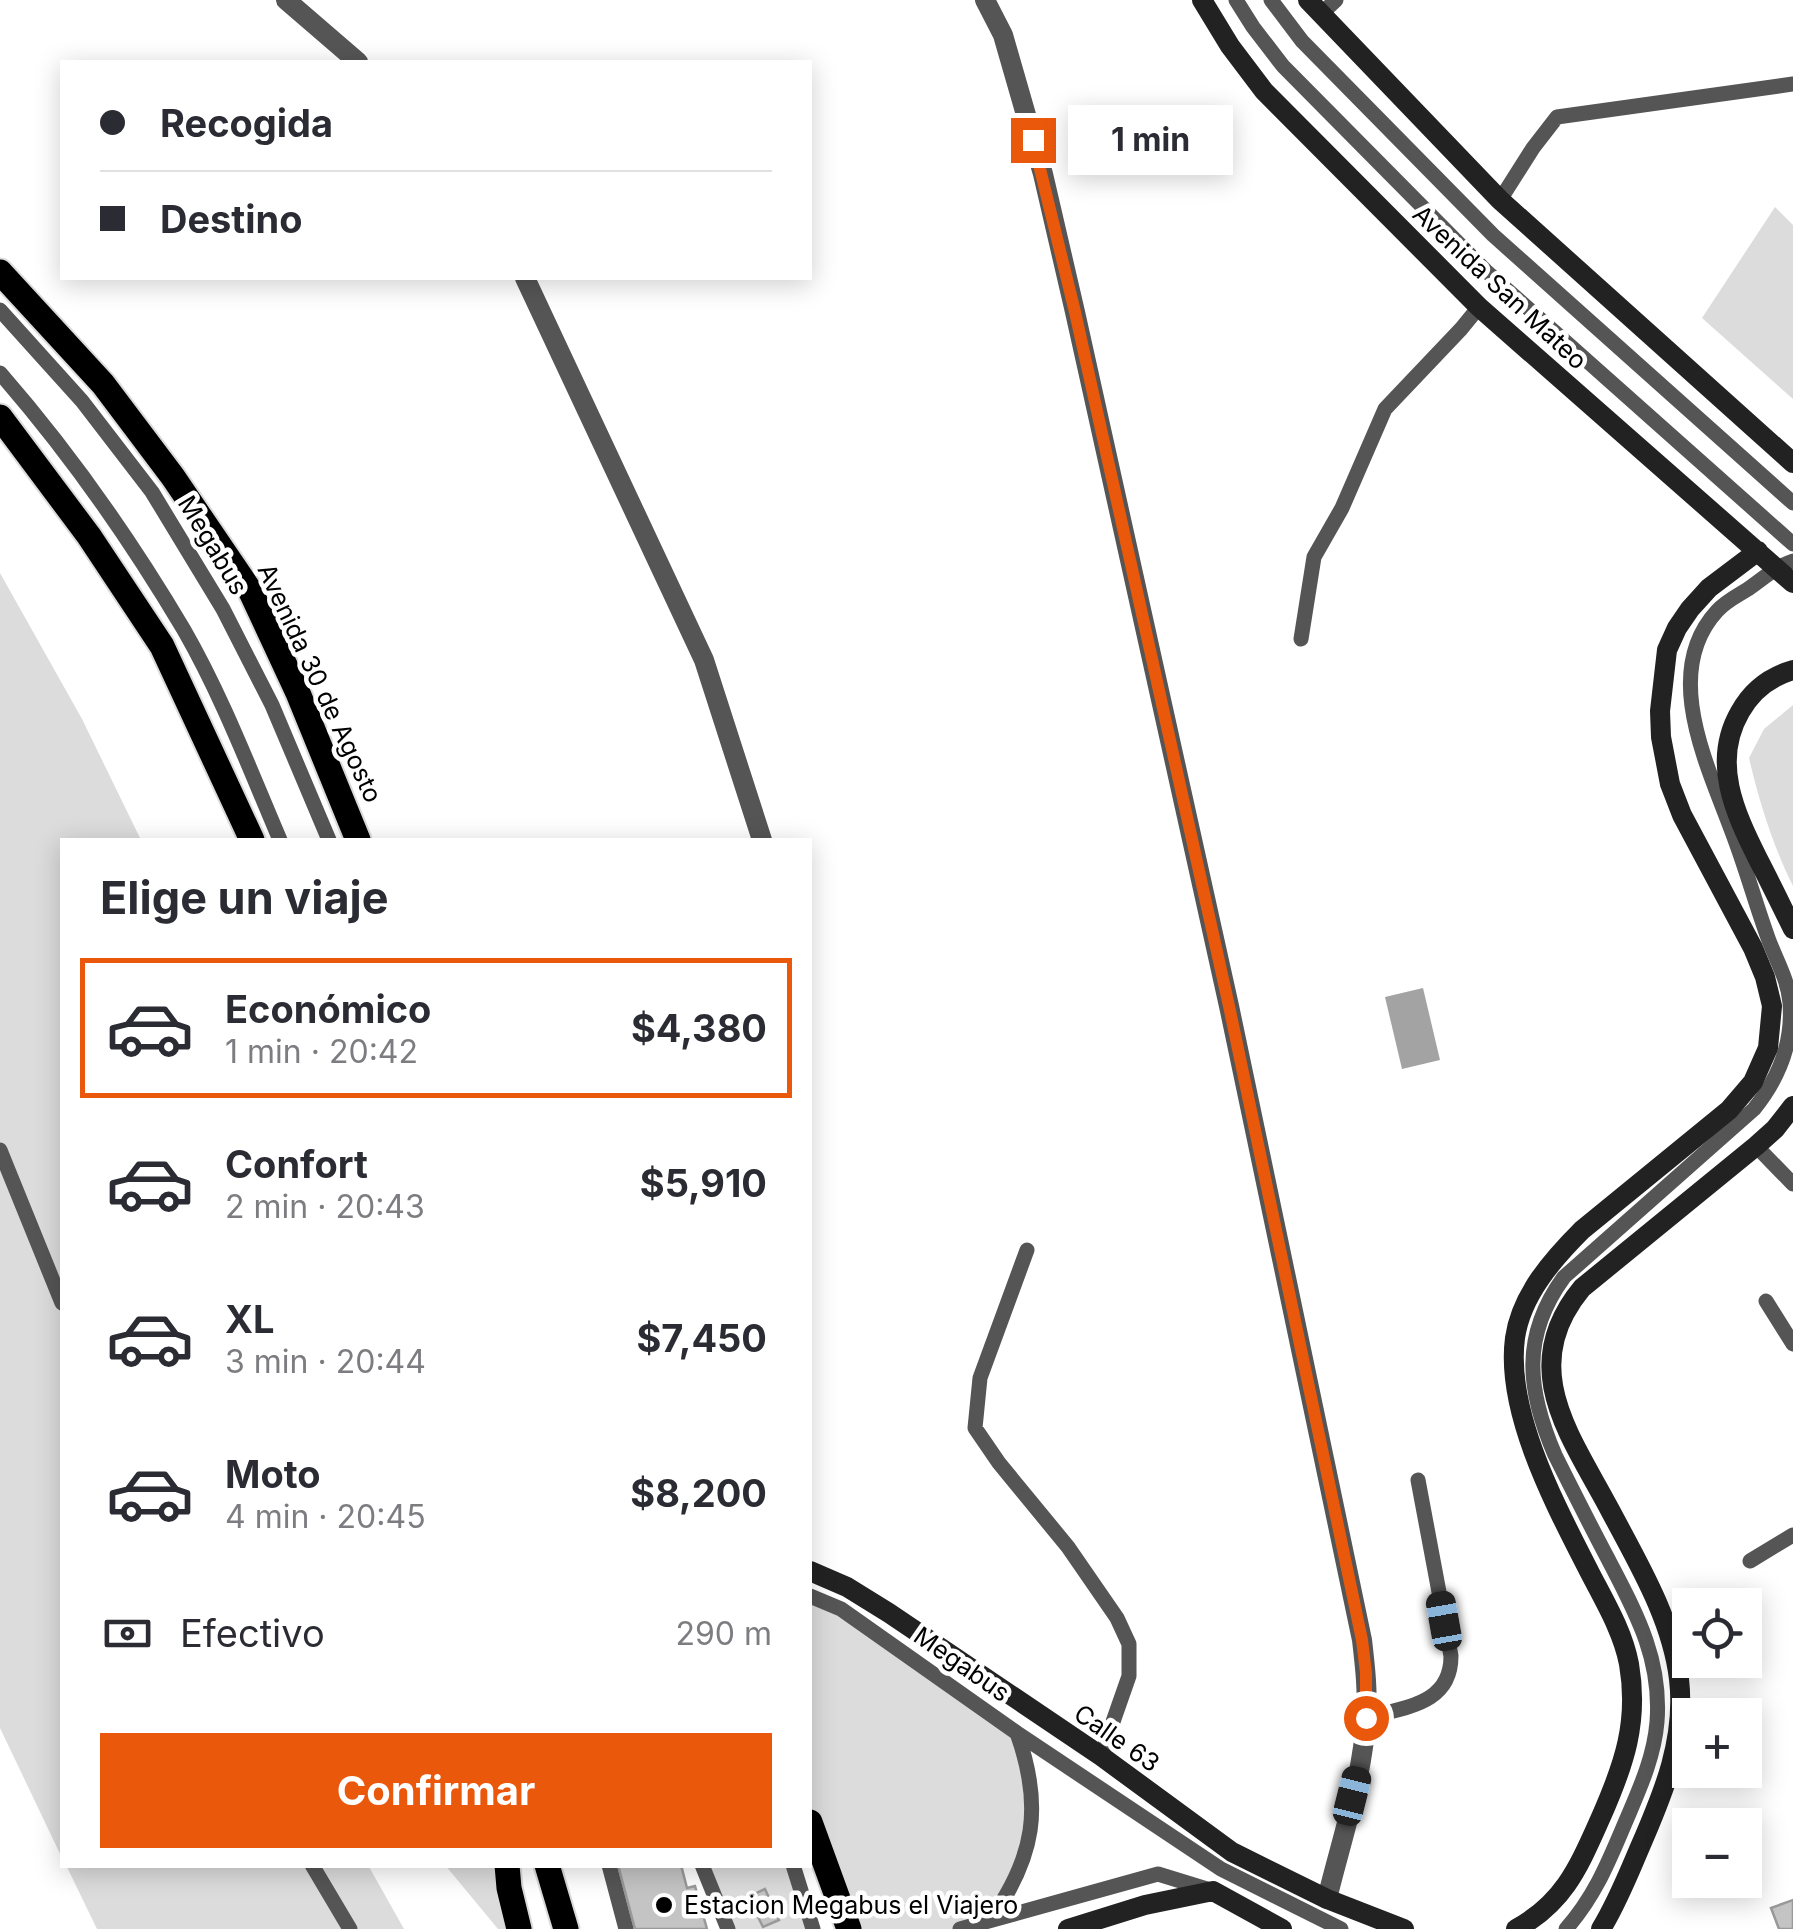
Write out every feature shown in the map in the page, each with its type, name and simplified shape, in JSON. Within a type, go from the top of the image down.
[{"type":"main road","name":"Avenida 30 de Agosto","points":[[0,272],[103,384],[173,477],[250,592],[298,693],[357,838]]},
{"type":"main road","points":[[0,416],[89,536],[162,646],[251,838]]},
{"type":"main road","points":[[812,1827],[849,1929]]},
{"type":"main road","points":[[506,1868],[519,1929]]},
{"type":"main road","points":[[548,1868],[566,1929]]},
{"type":"street","points":[[286,0],[356,60]]},
{"type":"street","points":[[985,0],[1002,36],[1043,174],[1075,312],[1229,1006],[1362,1640],[1366,1718],[1360,1761],[1328,1898]]},
{"type":"street","name":"Avenida San Mateo","points":[[1202,0],[1264,92],[1479,306],[1758,552],[1784,564],[1793,583]]},
{"type":"street","points":[[1314,8],[1500,200],[1793,462]]},
{"type":"street","points":[[525,280],[704,660],[761,838]]},
{"type":"street","points":[[1516,1929],[1548,1908],[1576,1872],[1620,1776],[1631,1730],[1633,1698],[1628,1660],[1618,1628],[1566,1526],[1526,1428],[1514,1366],[1516,1336],[1533,1290],[1562,1250],[1742,1098],[1768,1048],[1772,1006],[1765,976],[1682,816],[1670,784],[1660,711],[1667,650],[1677,628],[1708,588],[1758,552]]},
{"type":"street","points":[[1793,670],[1763,683],[1746,701],[1736,718],[1726,762],[1729,793],[1739,821],[1793,929]]},
{"type":"street","points":[[1601,1929],[1615,1906],[1667,1782],[1680,1723],[1679,1679],[1666,1624],[1562,1420],[1554,1391],[1554,1342],[1564,1313],[1582,1288],[1756,1146],[1793,1106]]},
{"type":"street","name":"Calle 63","points":[[812,1573],[847,1587],[1102,1756],[1232,1852],[1404,1929]]},
{"type":"street","points":[[1068,1929],[1145,1905],[1214,1891],[1282,1929]]},
{"type":"lane","points":[[1236,0],[1283,66],[1486,271],[1793,544]]},
{"type":"lane","points":[[1271,0],[1302,41],[1493,235],[1793,503]]},
{"type":"lane","points":[[1314,8],[1336,0]]},
{"type":"lane","points":[[1500,200],[1557,117],[1793,84]]},
{"type":"lane","points":[[1302,639],[1314,557],[1342,508],[1385,408],[1479,306]]},
{"type":"lane","name":"Megabus","points":[[0,310],[82,402],[152,492],[224,609],[272,705],[328,838]]},
{"type":"lane","points":[[0,373],[81,474],[185,632],[231,725],[279,838]]},
{"type":"lane","points":[[1566,1929],[1585,1908],[1599,1883],[1644,1778],[1653,1749],[1658,1694],[1645,1632],[1542,1426],[1532,1362],[1534,1338],[1551,1294],[1564,1277],[1754,1109],[1768,1092],[1783,1060],[1790,1026],[1790,999],[1700,746],[1691,702],[1698,643],[1705,626],[1718,610],[1784,564]]},
{"type":"lane","points":[[1756,1146],[1793,1184]]},
{"type":"lane","points":[[0,1150],[60,1298]]},
{"type":"lane","points":[[1027,1250],[980,1378],[975,1428],[999,1464],[1068,1547],[1129,1644],[1129,1676],[1102,1756]]},
{"type":"lane","points":[[1766,1300],[1793,1344]]},
{"type":"lane","points":[[1366,1718],[1424,1701],[1446,1684],[1451,1670],[1418,1480]]},
{"type":"lane","points":[[1750,1560],[1793,1534]]},
{"type":"lane","name":"Megabus","points":[[812,1597],[841,1609],[1016,1733],[1028,1764],[1031,1830],[1010,1892],[990,1920]]},
{"type":"lane","points":[[1016,1733],[1221,1869],[1341,1929]]},
{"type":"lane","points":[[314,1868],[350,1929]]},
{"type":"lane","points":[[609,1868],[626,1929]]},
{"type":"lane","points":[[703,1868],[728,1929]]},
{"type":"lane","points":[[793,1868],[812,1929]]},
{"type":"lane","points":[[960,1929],[1158,1874],[1214,1891]]},
{"type":"shaded area","points":[[1775,207],[1793,225],[1793,399],[1702,318]]},
{"type":"shaded area","points":[[0,573],[82,719],[140,838],[60,838],[60,1854],[0,1728]]},
{"type":"shaded area","points":[[1793,705],[1793,886],[1767,823],[1749,758],[1764,729]]},
{"type":"shaded area","points":[[1423,988],[1440,1060],[1402,1069],[1385,997]]},
{"type":"shaded area","points":[[812,1597],[1017,1733],[1031,1830],[990,1920],[960,1929],[850,1929],[812,1827]]},
{"type":"shaded area","points":[[67,1868],[370,1868],[404,1929],[97,1929]]},
{"type":"shaded area","points":[[447,1868],[507,1868],[519,1929],[498,1929]]},
{"type":"shaded area","points":[[703,1868],[794,1868],[813,1929],[728,1929]]},
{"type":"building","name":"Estacion Megabus el Viajero","points":[[619,1868],[682,1868],[687,1888],[695,1886],[707,1929],[635,1929]]},
{"type":"building","points":[[765,1889],[779,1920],[763,1927],[748,1897]]},
{"type":"building","points":[[1793,1900],[1793,1929],[1779,1929],[1771,1908]]},
{"type":"place","name":"Estacion Megabus el Viajero","points":[[664,1905]]},
{"type":"route","points":[[1033,140],[1075,312],[1237,1043],[1362,1640],[1366,1718]]}]
